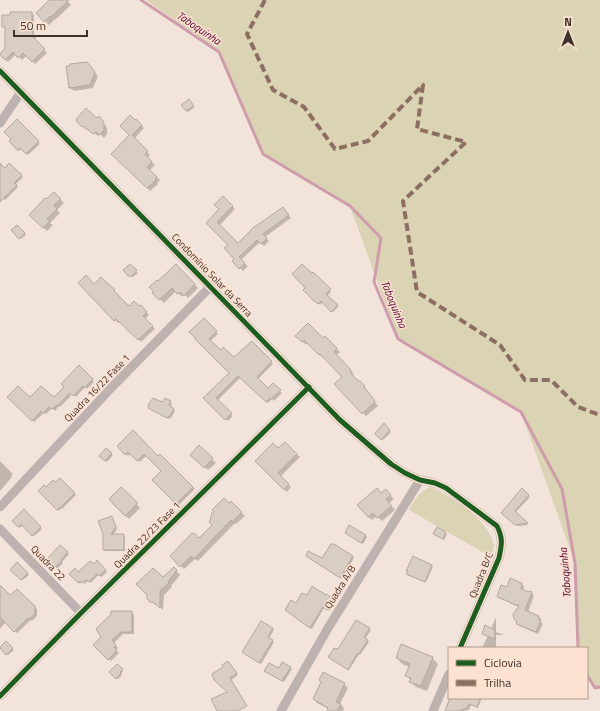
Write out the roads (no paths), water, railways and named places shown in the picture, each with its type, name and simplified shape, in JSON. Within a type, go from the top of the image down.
[{"type":"street","name":"Condomínio Solar da Serra","points":[[0,71],[340,420],[391,464],[420,480]]},
{"type":"street","points":[[0,123],[21,92]]},
{"type":"street","name":"Quadra 16/22 Fase 1","points":[[0,507],[113,386],[211,286]]},
{"type":"street","name":"Quadra 22/23 Fase 1","points":[[0,696],[81,613],[309,388]]},
{"type":"street","name":"Quadra B/C","points":[[420,480],[435,483],[446,488],[497,526],[501,534],[502,543],[500,558],[460,647]]},
{"type":"street","name":"Quadra A/B","points":[[284,710],[328,628],[420,480]]},
{"type":"street","name":"Quadra 22","points":[[0,529],[81,613]]},
{"type":"street","points":[[433,711],[448,676]]},
{"type":"waterway","name":"Taboquinha","points":[[141,0],[219,52],[263,154],[350,206],[381,238],[374,282],[398,339],[521,412],[562,489],[575,563],[578,647]]},
{"type":"waterway","name":"Taboquinha","points":[[588,677],[595,688],[600,687]]}]
